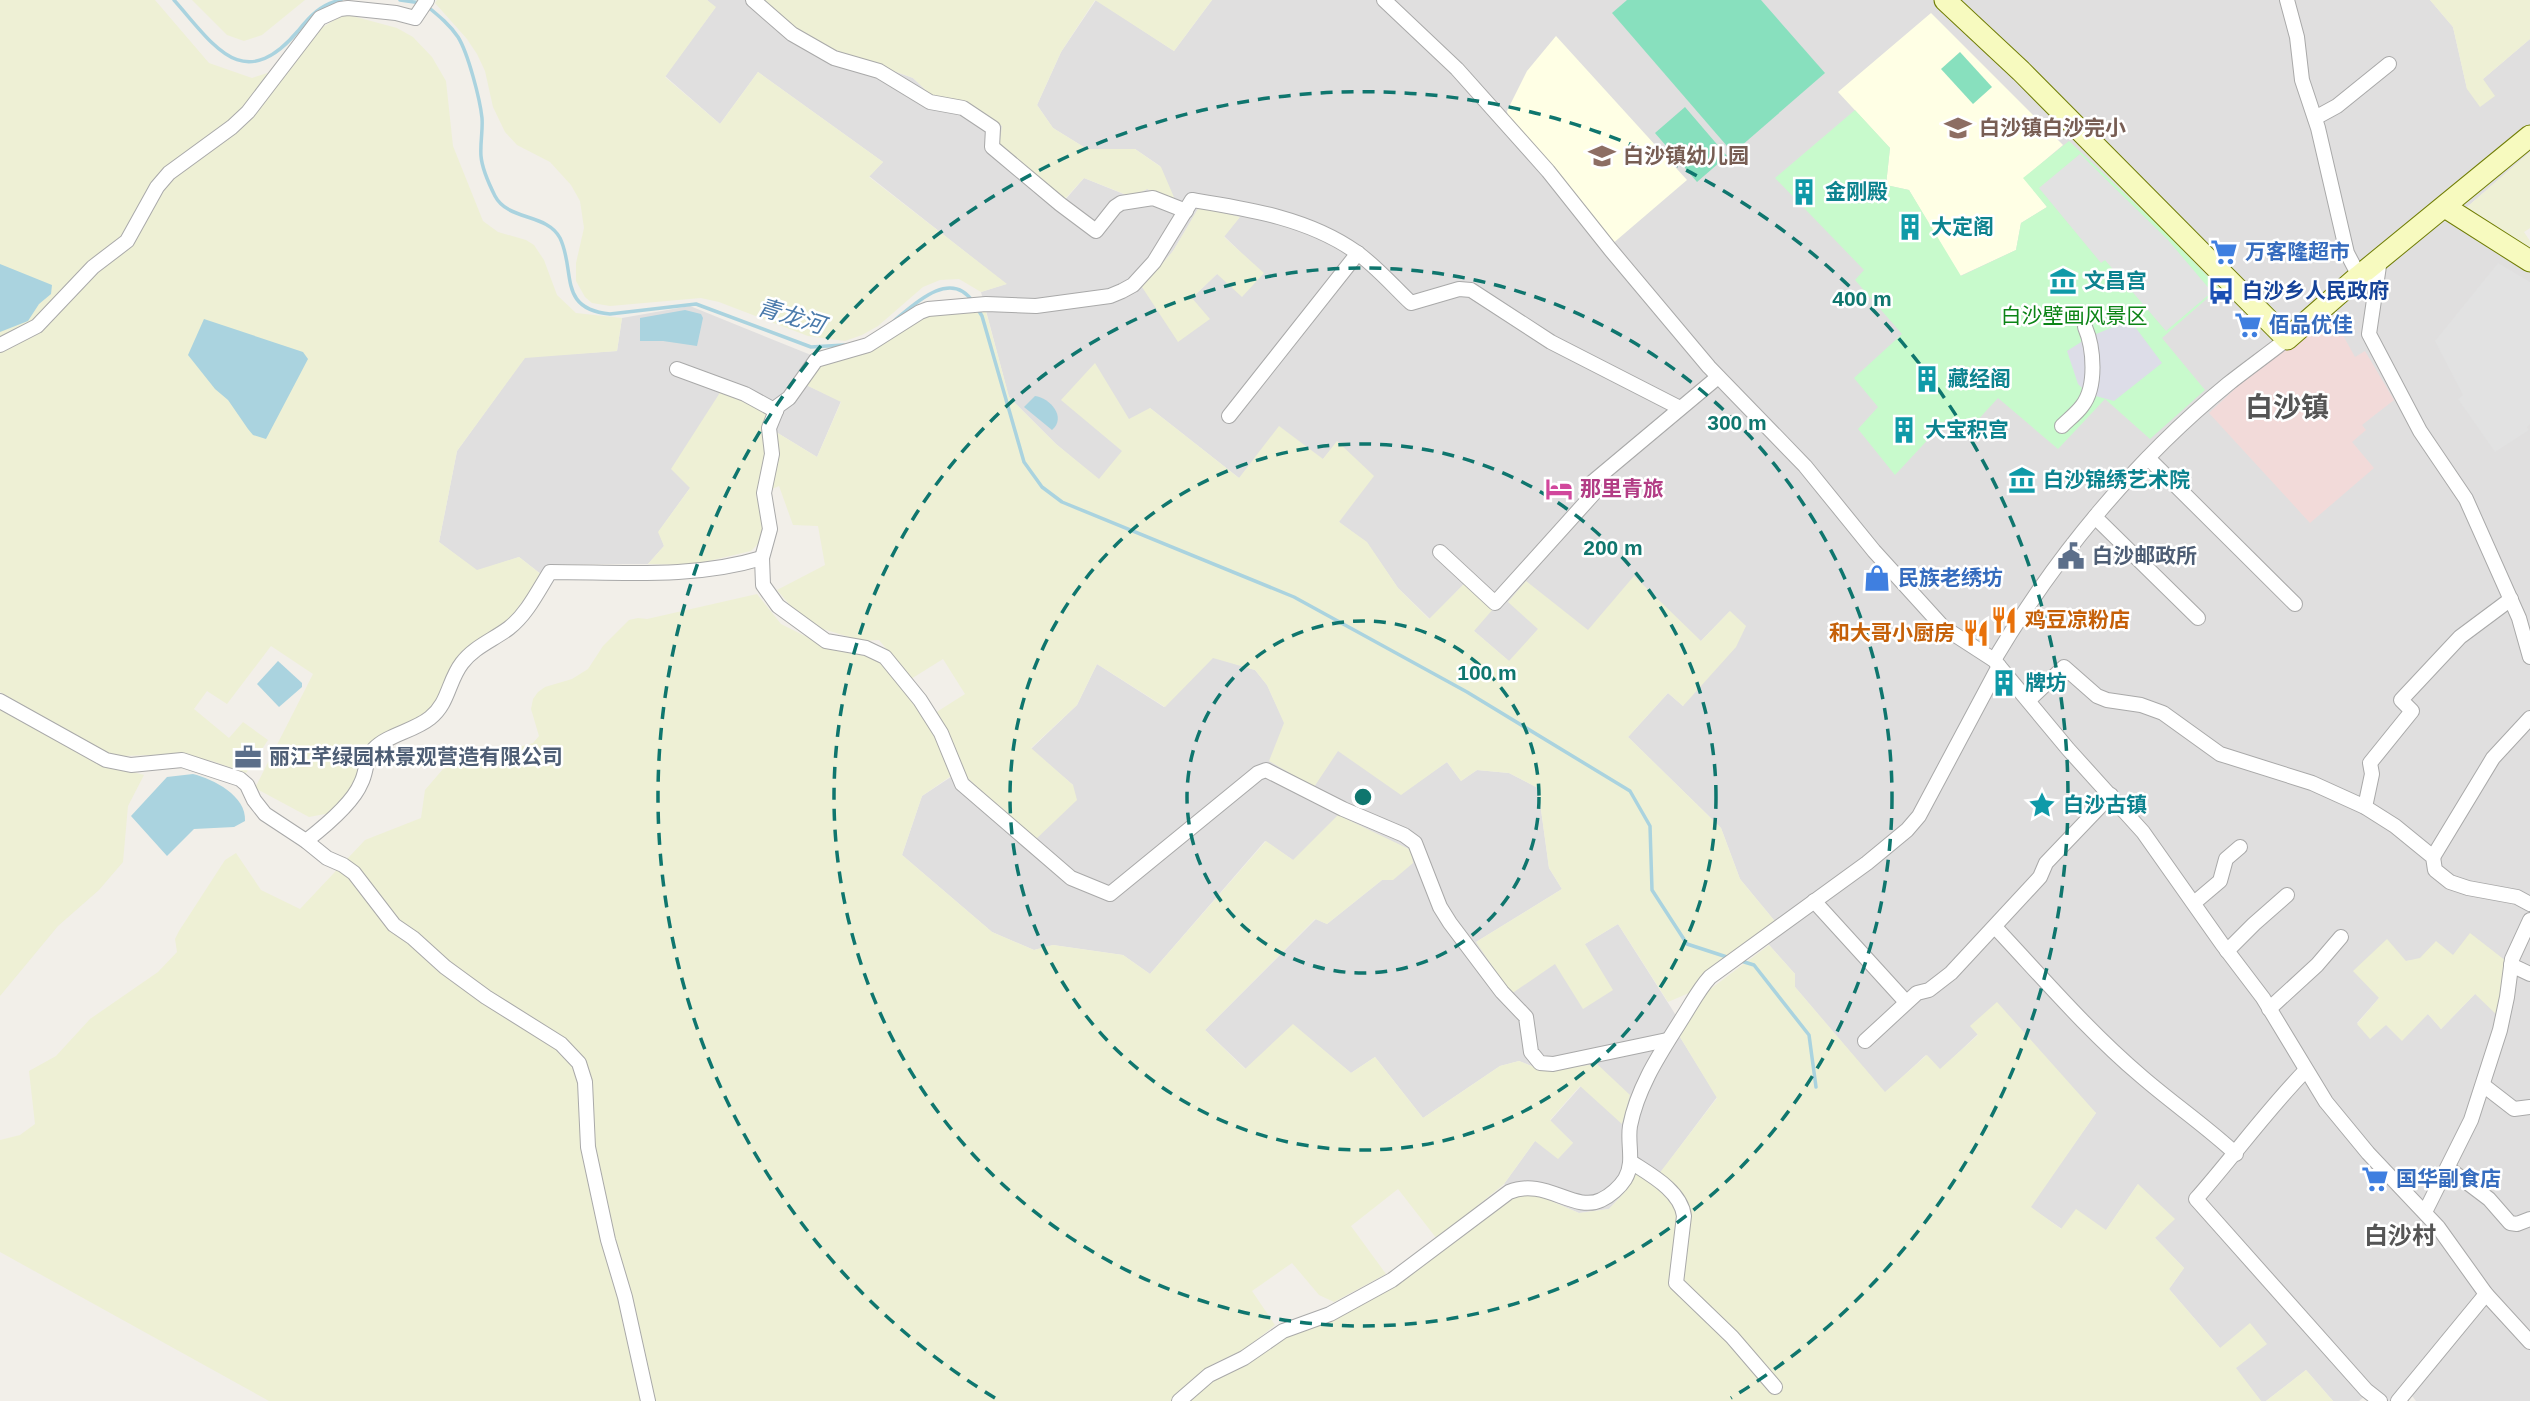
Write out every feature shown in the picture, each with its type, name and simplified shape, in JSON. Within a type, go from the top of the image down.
[{"type":"main road","points":[[1945,0],[2021,71],[2287,339],[2359,276],[2530,136]]},
{"type":"main road","points":[[2445,207],[2530,261]]},
{"type":"street","points":[[752,0],[792,34],[834,58],[879,71],[930,102],[963,108],[993,128],[992,147],[1096,231],[1115,206],[1121,203],[1153,198],[1186,211]]},
{"type":"street","points":[[2287,0],[2297,37],[2302,80],[2315,118],[2347,253],[2359,276]]},
{"type":"street","points":[[1389,2],[1457,69],[1548,171],[1609,249],[1718,377],[1805,466],[1874,551],[1943,627],[1996,663],[2068,749],[2111,795],[2157,850],[2269,1009],[2326,1102],[2368,1153],[2425,1212],[2486,1294],[2530,1342]]},
{"type":"street","points":[[0,345],[37,326],[93,267],[127,240],[157,187],[169,173],[248,112],[320,18],[335,10],[348,8],[396,13],[415,18],[424,5]]},
{"type":"street","points":[[2315,118],[2337,106],[2389,64]]},
{"type":"street","points":[[1667,1040],[1553,1064],[1540,1063],[1531,1052],[1526,1017],[1502,992],[1450,923],[1440,907],[1415,842],[1266,770],[1258,773],[1110,894],[1078,883],[962,784],[941,733],[920,700],[885,657],[870,649],[826,641],[778,606],[763,585],[762,558],[770,534],[764,493],[772,454],[769,424],[816,359],[868,345],[920,312],[986,304],[1036,306],[1110,296],[1122,291],[1149,270],[1192,200],[1265,212],[1325,234],[1358,253],[1411,303],[1459,289],[1471,290],[1551,342],[1680,408]]},
{"type":"street","points":[[1229,416],[1358,253]]},
{"type":"street","points":[[2380,259],[2369,334],[2420,431],[2466,499],[2511,599],[2530,657]]},
{"type":"street","points":[[2062,426],[2084,405],[2088,394],[2092,371],[2089,337],[2085,327]]},
{"type":"street","points":[[1179,1401],[1209,1375],[1252,1353],[1283,1331],[1330,1314],[1373,1292],[1509,1192],[1536,1188],[1592,1203],[1618,1188],[1626,1177],[1631,1162],[1630,1127],[1645,1081],[1698,990],[1737,956],[1867,863],[1919,817],[1996,663],[2031,602],[2095,517],[2148,458],[2228,384],[2287,339]]},
{"type":"street","points":[[677,369],[745,394],[776,411]]},
{"type":"street","points":[[1440,552],[1495,603],[1596,491],[1590,485],[1718,377]]},
{"type":"street","points":[[2148,458],[2295,604]]},
{"type":"street","points":[[2095,517],[2198,618]]},
{"type":"street","points":[[306,841],[327,824],[356,792],[361,785],[371,752],[385,741],[416,727],[437,711],[447,697],[463,662],[475,650],[515,623],[550,572],[696,571],[732,567],[762,558]]},
{"type":"street","points":[[2365,807],[2372,774],[2370,763],[2412,711],[2401,700],[2460,637],[2511,599]]},
{"type":"street","points":[[2029,700],[2064,667],[2097,696],[2141,705],[2163,713],[2220,754],[2312,783],[2365,807],[2395,826],[2432,856],[2435,870],[2450,882],[2518,897],[2530,904]]},
{"type":"street","points":[[0,701],[106,760],[131,765],[182,760],[240,779],[247,785],[265,814],[327,858],[354,873],[388,919],[445,967],[486,997],[561,1044],[579,1063],[585,1082],[589,1147],[594,1174],[648,1401]]},
{"type":"street","points":[[2432,856],[2493,758],[2530,719]]},
{"type":"street","points":[[1865,1041],[1917,993],[1929,990],[1946,978],[2040,877],[2046,863],[2111,795]]},
{"type":"street","points":[[2194,903],[2220,881],[2226,859],[2240,847]]},
{"type":"street","points":[[2227,951],[2287,895]]},
{"type":"street","points":[[1814,901],[1906,1003]]},
{"type":"street","points":[[2425,1212],[2471,1120],[2507,997],[2516,947],[2530,920]]},
{"type":"street","points":[[1995,927],[2106,1044],[2235,1154]]},
{"type":"street","points":[[2269,1009],[2317,965],[2341,937]]},
{"type":"street","points":[[2511,965],[2530,974]]},
{"type":"street","points":[[2306,1070],[2277,1100],[2196,1199],[2358,1381],[2380,1401]]},
{"type":"street","points":[[2483,1085],[2514,1109],[2530,1107]]},
{"type":"street","points":[[1631,1162],[1650,1174],[1676,1197],[1683,1208],[1676,1283],[1732,1337],[1775,1387]]},
{"type":"street","points":[[2448,1168],[2489,1199],[2511,1223],[2518,1224],[2530,1219]]},
{"type":"street","points":[[2398,1401],[2486,1294]]},
{"type":"shaded area","points":[[0,0],[155,0],[209,63],[252,78],[293,65],[321,28],[345,14],[397,28],[413,37],[432,57],[446,81],[453,146],[483,221],[498,232],[534,245],[544,260],[557,295],[576,313],[622,318],[617,351],[525,358],[457,451],[439,542],[477,570],[519,557],[542,575],[508,621],[469,649],[437,704],[405,730],[363,757],[351,793],[336,812],[309,817],[255,788],[313,674],[271,646],[227,704],[207,691],[194,709],[229,738],[243,722],[268,740],[246,773],[212,761],[177,754],[124,756],[106,753],[0,692]]},
{"type":"shaded area","points":[[192,0],[305,0],[262,35],[244,41],[227,35]]},
{"type":"shaded area","points":[[437,0],[707,0],[716,7],[665,77],[720,124],[758,72],[883,162],[869,177],[1007,284],[981,292],[959,279],[940,280],[923,287],[878,326],[845,341],[808,336],[719,302],[701,298],[610,306],[592,303],[585,297],[576,281],[576,263],[584,228],[580,201],[571,185],[550,162],[517,145],[505,132],[493,107],[485,71],[477,54],[435,3]]},
{"type":"shaded area","points":[[707,0],[761,0],[787,24],[833,49],[913,78],[934,98],[974,107],[1002,126],[1065,200],[1084,178],[1131,197],[1147,189],[1175,201],[1160,166],[1135,149],[1087,149],[1053,128],[1037,105],[1061,52],[1096,0],[1174,51],[1212,0],[2430,0],[2453,27],[2467,89],[2483,79],[2530,39],[2530,152],[2459,214],[2530,260],[2530,1401],[2416,1401],[2412,1396],[2408,1401],[2372,1401],[2365,1396],[2359,1401],[2333,1401],[2306,1370],[2266,1401],[2261,1401],[2235,1368],[2266,1344],[2220,1348],[2169,1289],[2184,1268],[2155,1238],[2138,1184],[2106,1230],[2062,1229],[2030,1207],[2096,1113],[1971,1026],[1978,1034],[1940,1070],[1926,1055],[1885,1093],[1795,987],[1795,974],[1763,938],[1778,925],[1740,879],[1721,828],[1628,737],[1668,693],[1683,706],[1730,611],[1701,641],[1539,628],[1510,662],[1474,631],[1464,584],[1430,619],[1398,588],[1367,543],[1339,522],[1337,442],[1323,459],[1239,478],[1150,408],[1123,451],[1099,480],[1056,444],[1009,397],[981,292],[1006,284],[869,176],[883,162],[758,72],[720,124],[665,76],[715,8]],"holes":[[[1199,208],[1239,218],[1224,236],[1263,274],[1218,273],[1192,298],[1143,287],[1173,251]],[[2453,955],[2475,994],[2441,1029],[2428,1014],[2386,1025],[2357,1023],[2406,961]]]},
{"type":"shaded area","points":[[761,0],[1095,0],[1061,52],[1037,105],[1053,128],[1087,149],[1135,149],[1161,167],[1176,202],[1147,189],[1132,197],[1084,178],[1064,200],[999,147],[1002,126],[974,107],[934,98],[913,78],[833,49],[787,24]]},
{"type":"shaded area","points":[[1095,0],[1212,0],[1174,51]]},
{"type":"shaded area","points":[[2430,0],[2530,0],[2530,39],[2483,79],[2495,96],[2480,107],[2467,89],[2453,27]]},
{"type":"shaded area","name":"白沙镇白沙完小","points":[[1931,13],[2063,145],[2024,178],[2047,207],[2021,223],[2016,250],[1960,276],[1909,190],[1886,185],[1890,148],[1838,92]]},
{"type":"shaded area","name":"白沙镇幼儿园","points":[[1556,36],[1687,180],[1611,245],[1509,124],[1507,111],[1527,71]]},
{"type":"shaded area","points":[[2530,152],[2530,228],[2524,232],[2530,241],[2530,260],[2459,214]]},
{"type":"shaded area","points":[[2080,154],[2168,240],[2212,292],[2166,331],[2105,260],[2101,263],[2039,188]]},
{"type":"shaded area","points":[[1199,207],[1240,217],[1224,237],[1264,273],[1242,297],[1217,274],[1192,298],[1210,319],[1178,342],[1142,287],[1173,251]]},
{"type":"shaded area","points":[[2498,263],[2530,282],[2530,424],[2527,427],[2529,430],[2495,452],[2458,399],[2463,395],[2435,341]]},
{"type":"shaded area","points":[[690,306],[816,357],[804,384],[841,401],[817,457],[763,424],[767,414],[690,488],[659,531],[664,546],[648,564],[552,564],[542,575],[519,557],[477,571],[439,542],[457,451],[525,357],[617,351],[622,318]]},
{"type":"shaded area","points":[[986,312],[1009,397],[1056,444],[1099,479],[1122,451],[1061,400],[1095,363],[1129,419],[1150,408],[1239,478],[1279,426],[1323,459],[1337,441],[1374,476],[1339,522],[1367,542],[1398,588],[1429,619],[1464,584],[1493,609],[1474,631],[1509,661],[1538,629],[1508,602],[1526,581],[1588,630],[1634,576],[1701,641],[1730,611],[1746,626],[1736,647],[1683,706],[1668,693],[1628,737],[1721,828],[1740,879],[1778,925],[1741,946],[1700,977],[1689,993],[1668,1002],[1618,924],[1585,944],[1613,990],[1583,1009],[1555,964],[1511,994],[1476,942],[1562,889],[1549,868],[1538,788],[1509,773],[1477,770],[1461,781],[1447,762],[1401,795],[1338,751],[1314,787],[1269,761],[1284,723],[1267,685],[1255,670],[1213,658],[1165,707],[1097,664],[1077,705],[1031,748],[1073,785],[1077,800],[1035,840],[960,771],[935,713],[965,694],[943,659],[911,679],[879,640],[862,641],[823,629],[794,610],[777,590],[825,565],[818,526],[793,525],[779,486],[756,496],[768,525],[764,538],[751,551],[692,565],[648,564],[664,546],[658,532],[690,488],[671,469],[721,391],[768,414],[763,424],[817,457],[841,402],[804,384],[809,371],[846,357],[927,315]]},
{"type":"shaded area","points":[[2325,316],[2344,337],[2355,357],[2365,351],[2394,400],[2362,425],[2366,430],[2352,442],[2374,468],[2310,523],[2209,413],[2238,386]]},
{"type":"shaded area","points":[[2130,320],[2162,363],[2114,401],[2088,394],[2078,384],[2067,351],[2089,337]]},
{"type":"shaded area","points":[[757,594],[781,624],[833,650],[877,658],[896,678],[933,729],[951,776],[922,796],[902,855],[992,932],[1034,950],[1053,945],[1123,955],[1150,974],[1266,841],[1293,860],[1338,815],[1411,850],[1413,863],[1393,880],[1382,880],[1327,924],[1315,919],[1205,1030],[1245,1069],[1293,1024],[1351,1073],[1375,1057],[1423,1118],[1500,1066],[1519,1061],[1544,1071],[1597,1064],[1630,1095],[1622,1124],[1580,1086],[1550,1120],[1573,1143],[1558,1159],[1535,1141],[1504,1184],[1437,1239],[1398,1189],[1351,1226],[1386,1274],[1334,1302],[1319,1295],[1292,1263],[1252,1291],[1275,1325],[1245,1349],[1213,1364],[1173,1401],[269,1401],[0,1252],[0,1140],[20,1135],[35,1124],[29,1071],[56,1056],[90,1019],[158,972],[177,952],[175,939],[179,931],[225,860],[236,853],[261,890],[300,909],[365,840],[421,818],[425,790],[443,769],[533,743],[539,736],[531,709],[538,692],[545,687],[572,679],[588,669],[603,646],[629,620],[647,619]]},
{"type":"shaded area","points":[[1213,657],[1255,670],[1267,685],[1314,786],[1338,750],[1401,794],[1447,762],[1461,781],[1477,770],[1509,773],[1538,788],[1549,868],[1562,889],[1476,942],[1585,944],[1618,924],[1684,1028],[1680,1037],[1717,1097],[1652,1184],[1636,1173],[1624,1193],[1609,1209],[1579,1213],[1537,1195],[1516,1194],[1504,1184],[1535,1141],[1573,1143],[1550,1121],[1581,1086],[1622,1123],[1597,1064],[1544,1071],[1519,1061],[1500,1066],[1423,1118],[1375,1057],[1351,1073],[1293,1025],[1246,1069],[1205,1030],[1316,919],[1327,924],[1382,880],[1293,860],[1265,841],[1150,974],[1123,955],[1053,945],[1034,950],[992,932],[902,855],[922,796],[960,771],[1073,785],[1031,749],[1077,705],[1097,664],[1164,707]]},
{"type":"shaded area","points":[[0,706],[111,766],[144,775],[128,806],[123,862],[99,890],[58,926],[0,996]]},
{"type":"shaded area","points":[[2470,933],[2506,961],[2499,1017],[2475,994],[2441,1029],[2428,1014],[2402,1041],[2386,1025],[2370,1039],[2357,1024],[2379,998],[2353,971],[2387,939],[2406,961],[2420,958],[2436,941],[2453,955]]},
{"type":"shaded area","points":[[1769,945],[1795,974],[1795,987],[1885,1092],[1927,1055],[1940,1069],[1978,1035],[1970,1026],[1997,1002],[2096,1113],[2031,1207],[2061,1229],[2076,1209],[2106,1230],[2138,1184],[2175,1219],[2155,1238],[2184,1268],[2169,1289],[2220,1348],[2250,1323],[2267,1344],[2236,1368],[2261,1401],[1186,1401],[1208,1380],[1278,1338],[1346,1312],[1516,1194],[1537,1195],[1579,1213],[1609,1209],[1624,1193],[1636,1173],[1652,1183],[1717,1098],[1680,1037],[1684,1028],[1705,993]]},
{"type":"shaded area","points":[[2306,1370],[2333,1401],[2266,1401]]},
{"type":"green space","points":[[1627,0],[1761,0],[1825,73],[1733,153],[1612,13]]},
{"type":"green space","points":[[1960,52],[1992,87],[1973,104],[1941,69]]},
{"type":"green space","points":[[1685,107],[1727,156],[1697,182],[1655,133]]},
{"type":"green space","name":"白沙壁画风景区","points":[[1855,110],[1890,148],[1886,185],[1909,190],[1961,276],[2016,250],[2021,223],[2047,207],[2023,178],[2069,141],[2159,226],[2219,288],[2162,338],[2205,390],[2150,439],[2105,399],[2058,449],[1998,398],[1964,435],[1947,419],[1895,475],[1858,429],[1878,407],[1854,378],[1902,334],[1855,280],[1864,270],[1775,178]]},
{"type":"water","points":[[0,264],[52,285],[51,294],[39,304],[28,321],[0,332]]},
{"type":"water","points":[[685,310],[701,314],[703,318],[697,346],[640,341],[640,318]]},
{"type":"water","points":[[204,319],[303,352],[308,359],[266,439],[253,435],[228,400],[215,389],[188,355]]},
{"type":"water","points":[[1035,396],[1046,400],[1055,409],[1058,419],[1052,430],[1024,407]]},
{"type":"water","points":[[278,661],[302,683],[302,687],[279,707],[257,684]]},
{"type":"water","points":[[193,774],[219,784],[235,796],[241,804],[245,821],[234,827],[194,829],[167,856],[131,816],[167,777]]},
{"type":"waterway","name":"青龙河","points":[[174,0],[216,47],[230,57],[245,62],[261,60],[279,50],[316,11],[341,0]]},
{"type":"waterway","name":"青龙河","points":[[400,0],[421,3]]},
{"type":"waterway","name":"青龙河","points":[[428,7],[455,33],[466,54],[481,110],[482,161],[495,196],[509,210],[537,220],[554,230],[565,251],[571,286],[582,305],[593,311],[610,314],[696,304],[811,347],[844,345]]},
{"type":"waterway","name":"青龙河","points":[[894,321],[922,299],[944,289],[954,288],[964,292],[973,302]]},
{"type":"waterway","points":[[977,308],[982,316],[1024,462],[1042,487],[1062,502],[1294,597],[1467,692],[1630,791],[1650,826],[1652,890],[1687,944],[1730,958]]},
{"type":"waterway","points":[[1741,961],[1754,965],[1809,1035],[1816,1087]]},
{"type":"place","name":"白沙镇白沙完小","points":[[1958,128]]},
{"type":"place","name":"白沙镇幼儿园","points":[[1602,156]]},
{"type":"place","name":"金刚殿","points":[[1804,192]]},
{"type":"place","name":"大定阁","points":[[1910,227]]},
{"type":"place","name":"万客隆超市","points":[[2224,252]]},
{"type":"place","name":"文昌宫","points":[[2063,281]]},
{"type":"place","name":"白沙乡人民政府","points":[[2221,291]]},
{"type":"place","name":"佰品优佳","points":[[2248,325]]},
{"type":"place","name":"藏经阁","points":[[1927,379]]},
{"type":"place","name":"大宝积宫","points":[[1904,430]]},
{"type":"place","name":"白沙锦绣艺术院","points":[[2022,480]]},
{"type":"place","name":"那里青旅","points":[[1559,489]]},
{"type":"place","name":"白沙邮政所","points":[[2071,556]]},
{"type":"place","name":"民族老绣坊","points":[[1877,578]]},
{"type":"place","name":"鸡豆凉粉店","points":[[2004,620]]},
{"type":"place","name":"和大哥小厨房","points":[[1976,633]]},
{"type":"place","name":"牌坊","points":[[2004,683]]},
{"type":"place","name":"丽江芊绿园林景观营造有限公司","points":[[248,757]]},
{"type":"place","name":"白沙古镇","points":[[2042,805]]},
{"type":"place","name":"国华副食店","points":[[2375,1179]]},
{"type":"district","name":"白沙镇","points":[[2287,407]]},
{"type":"district","name":"白沙村","points":[[2400,1236]]}]
